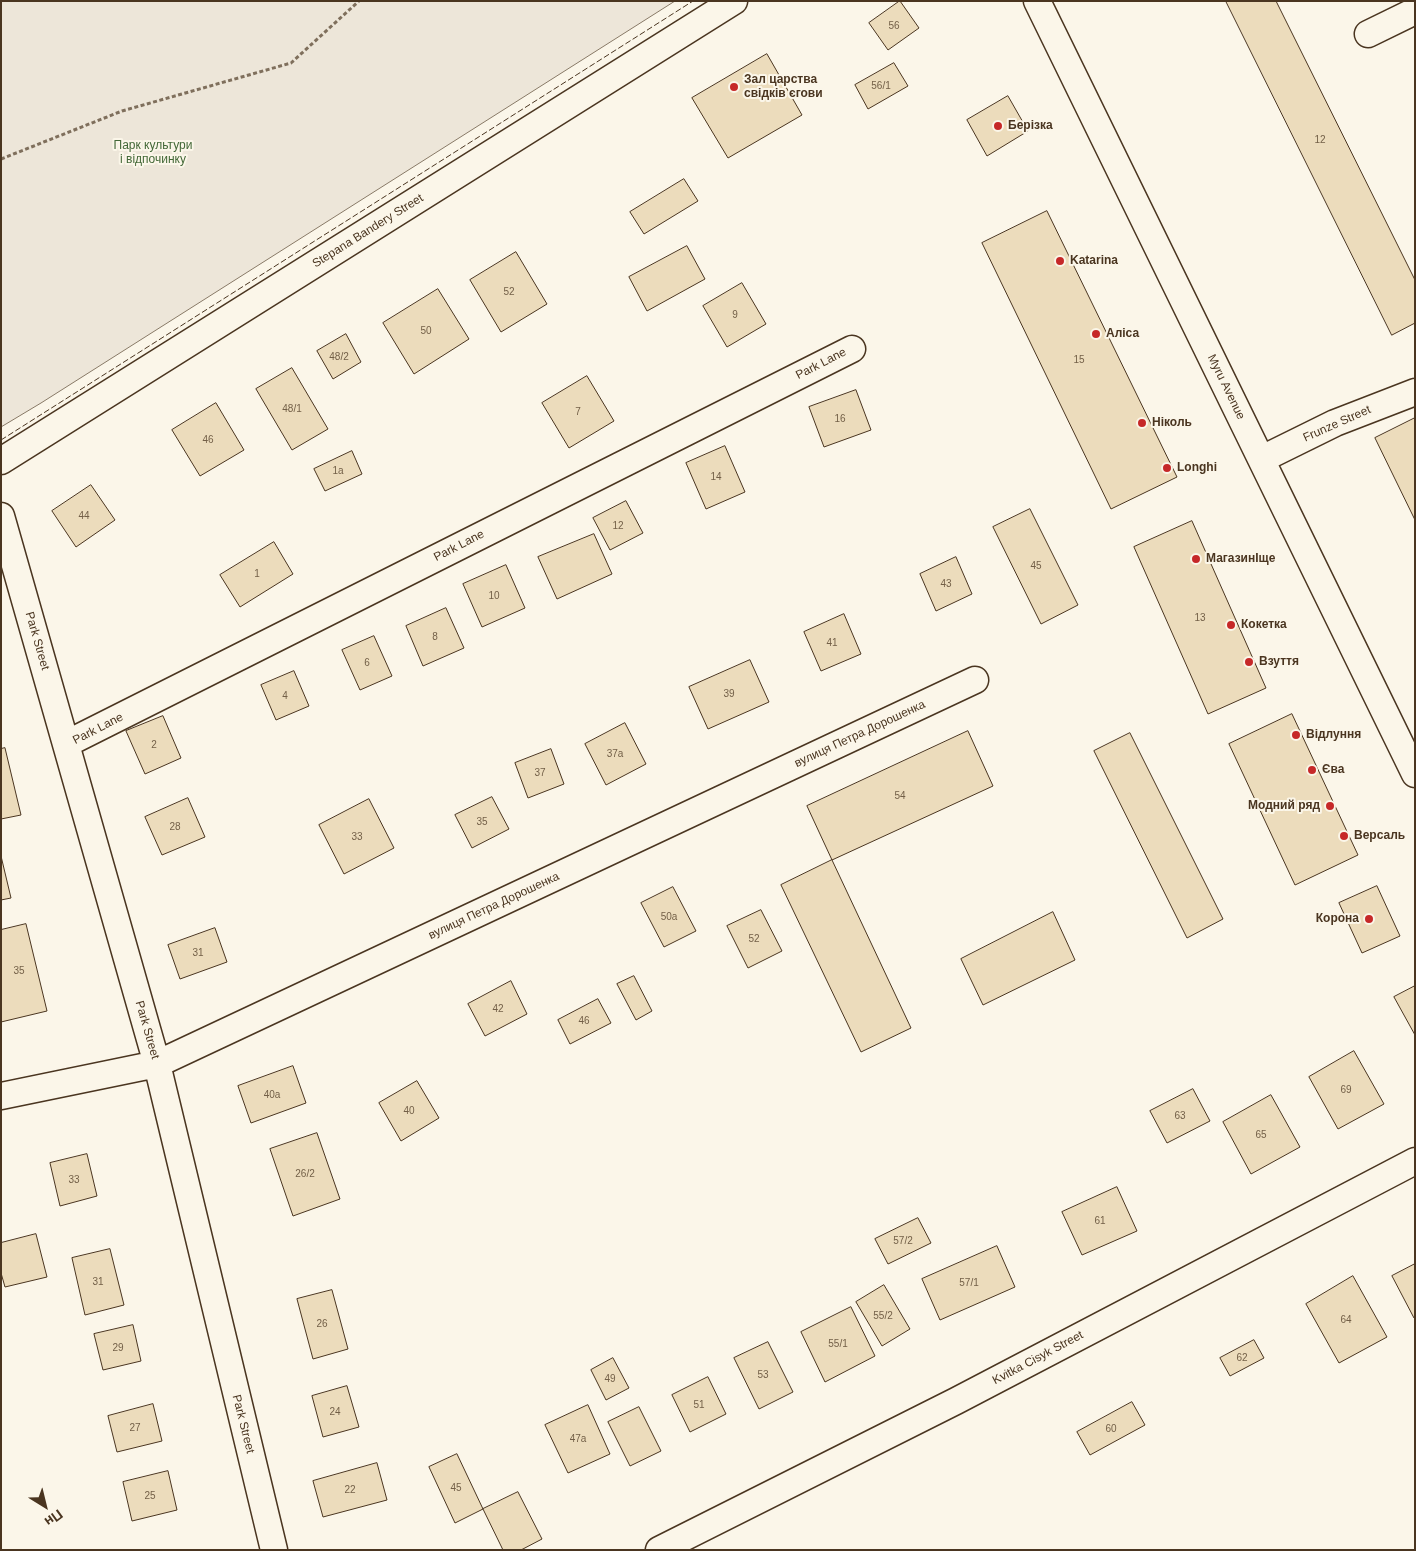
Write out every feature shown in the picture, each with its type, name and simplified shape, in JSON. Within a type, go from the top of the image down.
[{"type":"street","name":"Stepana Bandery Street","points":[[1,461],[734,1]]},
{"type":"street","name":"Myru Avenue","points":[[1037,1],[1415,774]]},
{"type":"street","points":[[1368,34],[1415,11]]},
{"type":"street","name":"Park Lane","points":[[66,744],[852,348]]},
{"type":"street","name":"Frunze Street","points":[[1262,459],[1335,423],[1415,392]]},
{"type":"street","name":"Park Street","points":[[1,516],[157,1064],[274,1550]]},
{"type":"street","name":"вулиця Петра Дорошенка","points":[[1,1096],[157,1064],[975,680]]},
{"type":"street","name":"Kvitka Cisyk Street","points":[[659,1550],[956,1401],[1415,1162]]},
{"type":"path","points":[[1,159],[122,111],[291,63],[359,1]]},
{"type":"green space","name":"Парк культури і відпочинку","points":[[1,1],[675,1],[1,427]]},
{"type":"building","points":[[900,1],[919,28],[888,50],[869,23]]},
{"type":"building","points":[[1226,1],[1276,1],[1415,280],[1415,323],[1392,335]]},
{"type":"building","points":[[767,54],[802,115],[728,158],[692,98]]},
{"type":"building","points":[[894,63],[908,86],[868,109],[855,85]]},
{"type":"building","name":"Берізка","points":[[1008,96],[1028,131],[987,156],[967,120]]},
{"type":"building","points":[[684,179],[698,201],[644,234],[630,212]]},
{"type":"building","points":[[1047,211],[1177,477],[1111,509],[982,243]]},
{"type":"building","points":[[687,246],[705,279],[647,311],[629,277]]},
{"type":"building","points":[[516,252],[547,304],[501,332],[470,280]]},
{"type":"building","points":[[742,283],[766,324],[727,347],[703,306]]},
{"type":"building","points":[[438,289],[469,339],[414,374],[383,323]]},
{"type":"building","points":[[346,334],[361,362],[333,379],[317,351]]},
{"type":"building","points":[[292,368],[328,429],[292,450],[256,389]]},
{"type":"building","points":[[587,376],[614,421],[569,448],[542,403]]},
{"type":"building","points":[[856,390],[871,430],[824,447],[809,407]]},
{"type":"building","points":[[216,403],[244,450],[200,476],[172,430]]},
{"type":"building","points":[[1415,418],[1415,520],[1375,438]]},
{"type":"building","points":[[725,446],[745,492],[706,509],[686,463]]},
{"type":"building","points":[[352,451],[362,474],[325,491],[314,469]]},
{"type":"building","points":[[91,485],[115,520],[76,547],[52,511]]},
{"type":"building","points":[[626,501],[643,533],[610,550],[593,518]]},
{"type":"building","points":[[1030,509],[1078,605],[1041,624],[993,527]]},
{"type":"building","points":[[1192,521],[1266,688],[1208,714],[1134,547]]},
{"type":"building","points":[[594,534],[612,574],[557,599],[538,557]]},
{"type":"building","points":[[274,542],[293,574],[240,607],[220,575]]},
{"type":"building","points":[[956,557],[972,594],[936,611],[920,574]]},
{"type":"building","points":[[506,565],[525,608],[482,627],[463,584]]},
{"type":"building","points":[[446,608],[464,648],[423,666],[406,626]]},
{"type":"building","points":[[844,614],[861,654],[821,671],[804,632]]},
{"type":"building","points":[[374,636],[392,676],[360,690],[342,650]]},
{"type":"building","points":[[750,660],[769,702],[708,729],[689,687]]},
{"type":"building","points":[[294,671],[309,706],[276,720],[261,685]]},
{"type":"building","points":[[1292,714],[1358,855],[1295,885],[1229,744]]},
{"type":"building","points":[[163,716],[181,758],[145,774],[126,731]]},
{"type":"building","points":[[625,723],[646,764],[606,785],[585,744]]},
{"type":"building","points":[[968,731],[993,786],[832,860],[807,806]]},
{"type":"building","points":[[1130,733],[1223,919],[1187,938],[1094,751]]},
{"type":"building","points":[[5,748],[21,815],[1,819],[1,749]]},
{"type":"building","points":[[551,749],[564,784],[528,798],[515,763]]},
{"type":"building","points":[[492,797],[509,829],[472,848],[455,815]]},
{"type":"building","points":[[188,798],[205,837],[162,855],[145,817]]},
{"type":"building","points":[[369,799],[394,848],[344,874],[319,825]]},
{"type":"building","points":[[1,856],[11,898],[1,900]]},
{"type":"building","points":[[832,860],[911,1028],[861,1052],[781,885]]},
{"type":"building","name":"Корона","points":[[1377,886],[1400,936],[1362,953],[1339,903]]},
{"type":"building","points":[[673,887],[696,931],[664,947],[641,903]]},
{"type":"building","points":[[761,910],[782,951],[748,968],[727,926]]},
{"type":"building","points":[[1053,912],[1075,960],[983,1005],[961,959]]},
{"type":"building","points":[[26,924],[47,1011],[1,1022],[1,930]]},
{"type":"building","points":[[215,928],[227,962],[180,979],[168,945]]},
{"type":"building","points":[[634,976],[652,1011],[636,1020],[617,984]]},
{"type":"building","points":[[511,981],[527,1014],[485,1036],[468,1004]]},
{"type":"building","points":[[1415,986],[1415,1035],[1394,997]]},
{"type":"building","points":[[598,999],[611,1023],[570,1044],[558,1020]]},
{"type":"building","points":[[1354,1051],[1384,1104],[1338,1129],[1309,1077]]},
{"type":"building","points":[[293,1066],[306,1103],[251,1123],[238,1086]]},
{"type":"building","points":[[417,1081],[439,1118],[401,1141],[379,1103]]},
{"type":"building","points":[[1193,1089],[1210,1121],[1167,1143],[1150,1111]]},
{"type":"building","points":[[1271,1095],[1300,1147],[1251,1174],[1223,1122]]},
{"type":"building","points":[[317,1133],[340,1199],[293,1216],[270,1149]]},
{"type":"building","points":[[87,1154],[97,1196],[60,1206],[50,1163]]},
{"type":"building","points":[[1117,1187],[1137,1231],[1082,1255],[1062,1212]]},
{"type":"building","points":[[918,1218],[931,1243],[888,1264],[875,1239]]},
{"type":"building","points":[[36,1234],[47,1277],[5,1287],[1,1273],[1,1243]]},
{"type":"building","points":[[997,1246],[1015,1287],[940,1320],[922,1279]]},
{"type":"building","points":[[110,1249],[124,1305],[85,1315],[72,1258]]},
{"type":"building","points":[[1415,1264],[1415,1318],[1414,1318],[1392,1276]]},
{"type":"building","points":[[1353,1276],[1387,1337],[1339,1363],[1306,1304]]},
{"type":"building","points":[[884,1285],[910,1329],[882,1346],[856,1302]]},
{"type":"building","points":[[332,1290],[348,1349],[313,1359],[297,1299]]},
{"type":"building","points":[[851,1307],[875,1356],[825,1382],[801,1332]]},
{"type":"building","points":[[133,1325],[141,1361],[103,1370],[94,1334]]},
{"type":"building","points":[[1254,1340],[1264,1358],[1230,1376],[1220,1358]]},
{"type":"building","points":[[768,1342],[793,1392],[759,1409],[734,1358]]},
{"type":"building","points":[[613,1358],[629,1388],[606,1400],[591,1370]]},
{"type":"building","points":[[708,1377],[726,1414],[690,1432],[672,1395]]},
{"type":"building","points":[[347,1386],[359,1427],[323,1437],[312,1396]]},
{"type":"building","points":[[1132,1402],[1145,1425],[1090,1455],[1077,1432]]},
{"type":"building","points":[[153,1404],[162,1441],[117,1452],[108,1416]]},
{"type":"building","points":[[588,1405],[610,1454],[568,1473],[545,1425]]},
{"type":"building","points":[[639,1407],[661,1451],[630,1466],[608,1422]]},
{"type":"building","points":[[457,1454],[483,1509],[455,1523],[429,1467]]},
{"type":"building","points":[[377,1463],[387,1500],[323,1517],[313,1481]]},
{"type":"building","points":[[168,1471],[177,1510],[132,1521],[123,1482]]},
{"type":"building","points":[[518,1492],[542,1539],[521,1550],[503,1550],[483,1509]]},
{"type":"fence","points":[[1,440],[693,1]]},
{"type":"place","name":"Зал царства свідків єгови","points":[[734,87]]},
{"type":"place","name":"Берізка","points":[[998,126]]},
{"type":"place","name":"Katarina","points":[[1060,261]]},
{"type":"place","name":"Аліса","points":[[1096,334]]},
{"type":"place","name":"Ніколь","points":[[1142,423]]},
{"type":"place","name":"Longhi","points":[[1167,468]]},
{"type":"place","name":"МагазинІще","points":[[1196,559]]},
{"type":"place","name":"Кокетка","points":[[1231,625]]},
{"type":"place","name":"Взуття","points":[[1249,662]]},
{"type":"place","name":"Відлуння","points":[[1296,735]]},
{"type":"place","name":"Єва","points":[[1312,770]]},
{"type":"place","name":"Модний ряд","points":[[1330,806]]},
{"type":"place","name":"Версаль","points":[[1344,836]]},
{"type":"place","name":"Корона","points":[[1369,919]]}]
